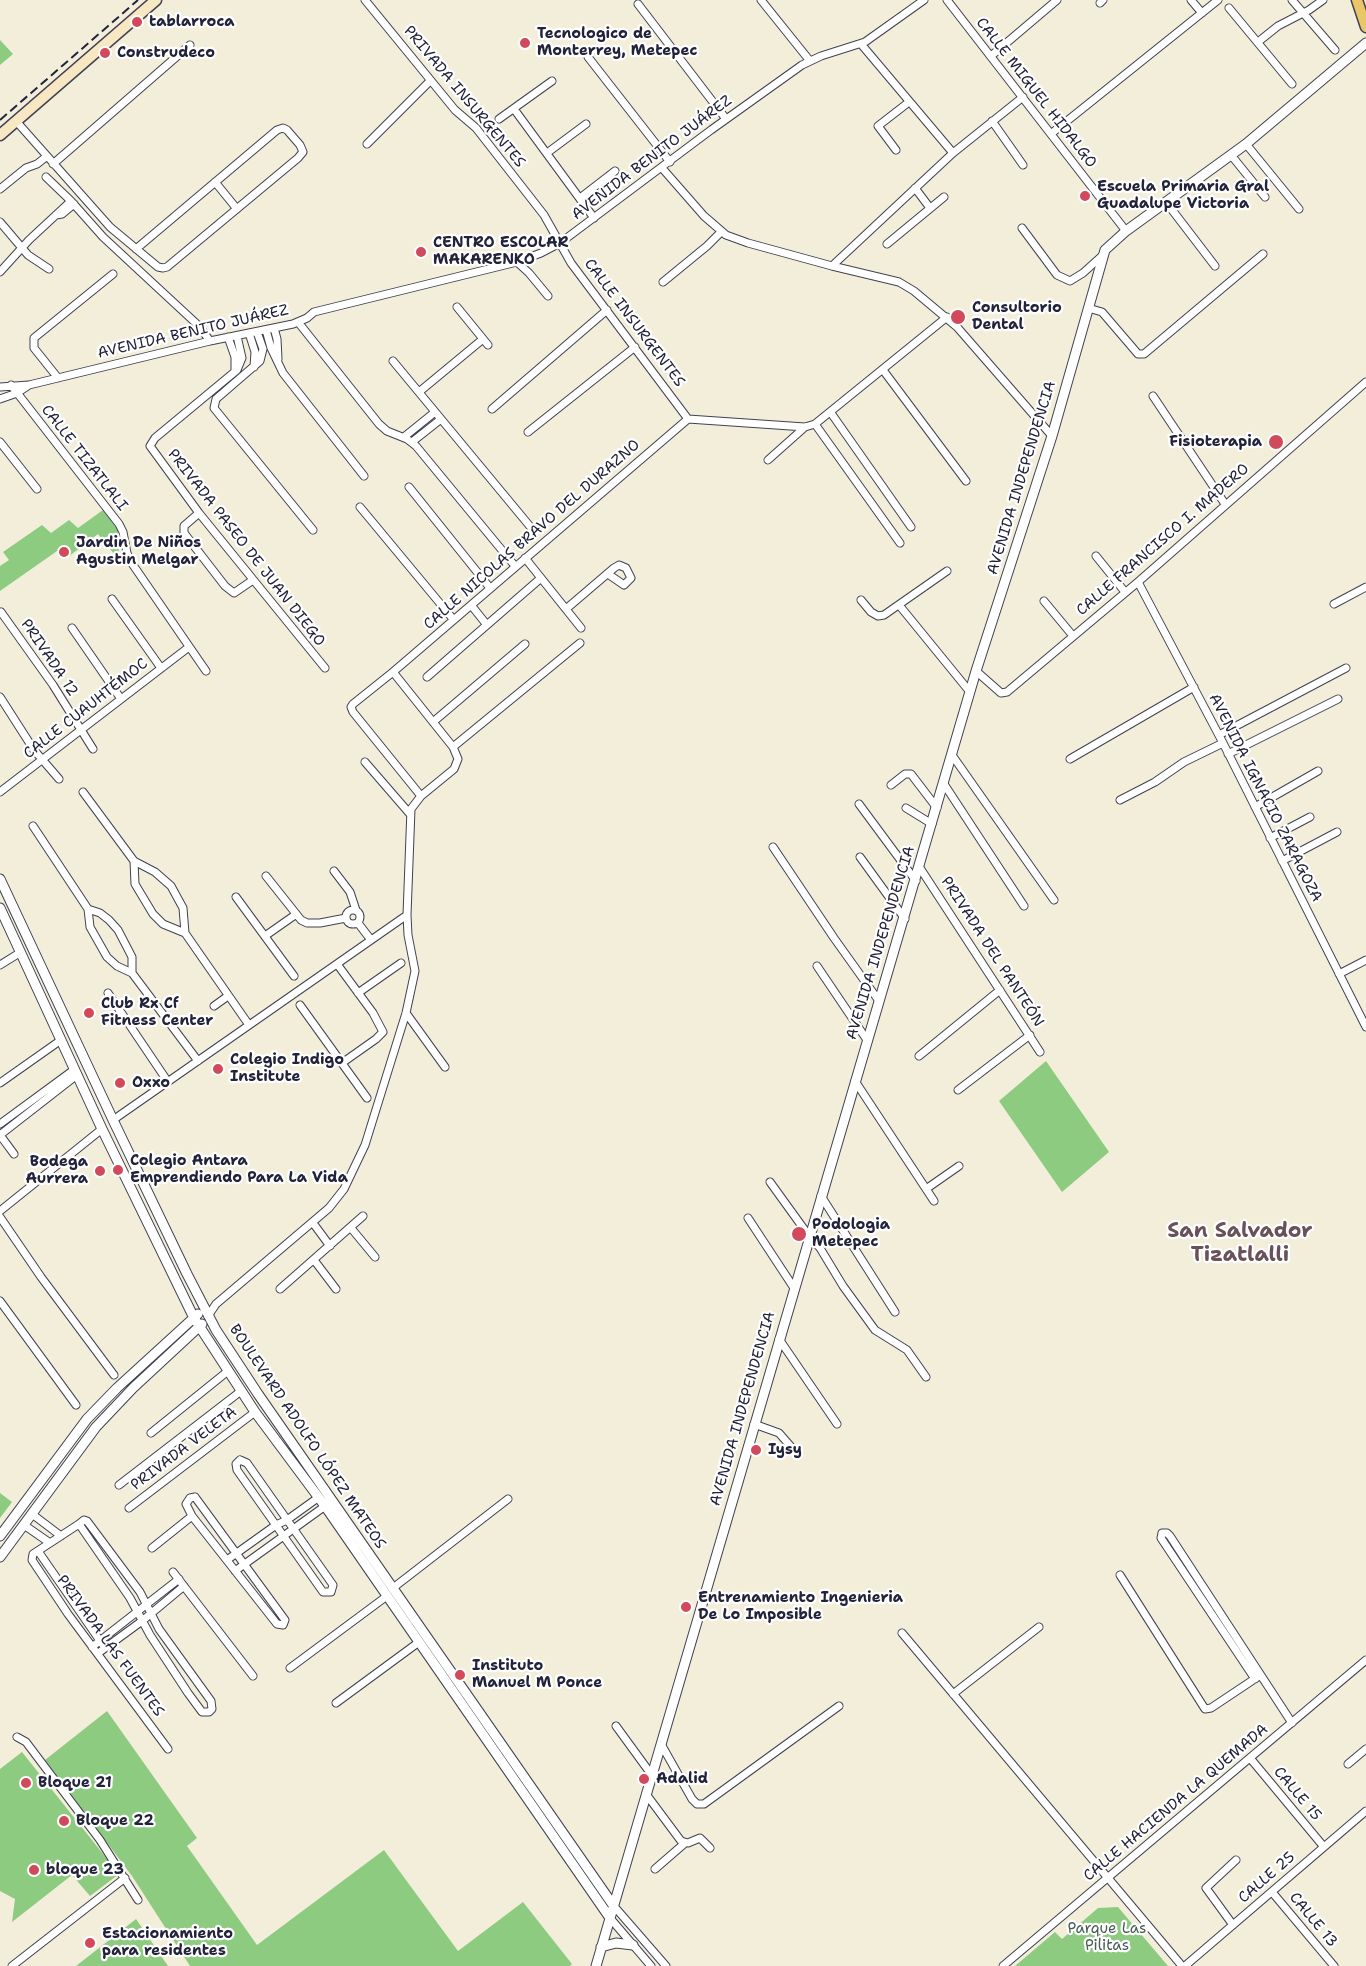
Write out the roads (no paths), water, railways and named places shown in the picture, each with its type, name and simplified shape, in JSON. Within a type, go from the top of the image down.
[{"type":"main road","points":[[0,135],[156,0]]},
{"type":"main road","points":[[1357,0],[1366,27]]},
{"type":"street","name":"PRIVADA INSURGENTES","points":[[365,0],[455,110],[476,128],[544,215],[560,243]]},
{"type":"street","points":[[761,0],[810,61]]},
{"type":"street","name":"AVENIDA BENITO JUÁREZ","points":[[0,387],[29,385],[210,341],[270,329],[298,322],[314,312],[517,262],[541,253],[560,243],[726,119],[810,61],[861,44],[924,0]]},
{"type":"street","name":"CALLE MIGUEL HIDALGO","points":[[947,0],[1052,133],[1125,231]]},
{"type":"street","points":[[991,56],[1057,0]]},
{"type":"street","points":[[1191,0],[1202,13]]},
{"type":"street","points":[[1052,133],[1218,0]]},
{"type":"street","points":[[1292,0],[1335,50]]},
{"type":"street","points":[[1258,42],[1278,26],[1323,0]]},
{"type":"street","points":[[638,4],[726,119]]},
{"type":"street","points":[[1229,8],[1292,84]]},
{"type":"street","name":"AVENIDA INDEPENDENCIA","points":[[596,1966],[976,671],[1052,436],[1103,255],[1108,246],[1125,231],[1246,144],[1366,43]]},
{"type":"street","points":[[861,44],[953,153]]},
{"type":"street","points":[[53,164],[190,45]]},
{"type":"street","points":[[588,57],[669,162]]},
{"type":"street","points":[[367,144],[430,81]]},
{"type":"street","points":[[499,120],[552,81]]},
{"type":"street","points":[[832,266],[953,153],[1023,96]]},
{"type":"street","points":[[896,150],[878,126],[909,102]]},
{"type":"street","points":[[514,109],[594,218]]},
{"type":"street","points":[[16,121],[98,215],[136,249],[158,267],[165,268],[298,158],[303,152],[300,145],[286,130],[280,129],[136,249]]},
{"type":"street","points":[[992,121],[1023,165]]},
{"type":"street","points":[[547,153],[586,124]]},
{"type":"street","points":[[1246,144],[1299,209]]},
{"type":"street","points":[[1231,155],[1265,197]]},
{"type":"street","points":[[0,189],[26,168],[46,157]]},
{"type":"street","points":[[662,168],[721,232],[748,243],[899,282],[914,291],[946,317],[969,340],[1052,436]]},
{"type":"street","points":[[580,198],[615,171]]},
{"type":"street","points":[[46,177],[103,237],[199,326],[210,341]]},
{"type":"street","points":[[215,182],[237,209]]},
{"type":"street","points":[[915,188],[930,208]]},
{"type":"street","points":[[888,244],[944,196]]},
{"type":"street","points":[[1166,202],[1215,266]]},
{"type":"street","points":[[0,272],[56,215],[72,203]]},
{"type":"street","points":[[0,222],[21,249],[34,261],[49,269]]},
{"type":"street","points":[[1022,228],[1057,275],[1070,280],[1083,273],[1103,255]]},
{"type":"street","points":[[663,282],[721,232]]},
{"type":"street","name":"CALLE INSURGENTES","points":[[560,243],[571,263],[688,419]]},
{"type":"street","points":[[1088,308],[1102,312],[1138,354],[1144,354],[1263,254]]},
{"type":"street","points":[[517,262],[530,273],[548,296]]},
{"type":"street","points":[[58,378],[34,348],[34,338],[113,274]]},
{"type":"street","points":[[419,392],[485,342],[457,308]]},
{"type":"street","points":[[492,409],[607,310]]},
{"type":"street","points":[[688,419],[805,427],[815,424],[946,317]]},
{"type":"street","points":[[298,322],[379,424],[392,434],[412,442],[516,566]]},
{"type":"street","points":[[270,329],[278,346],[278,362],[286,377],[364,476]]},
{"type":"street","points":[[253,332],[262,353],[260,361],[216,399],[214,408],[313,530]]},
{"type":"street","points":[[234,373],[242,358],[237,336]]},
{"type":"street","points":[[228,337],[235,357],[234,373]]},
{"type":"street","points":[[528,432],[635,347]]},
{"type":"street","points":[[393,361],[532,530]]},
{"type":"street","points":[[883,370],[966,482]]},
{"type":"street","name":"PRIVADA PASEO DE JUAN DIEGO","points":[[234,373],[151,442],[151,449],[199,513],[325,668]]},
{"type":"street","name":"CALLE FRANCISCO I. MADERO","points":[[976,671],[1001,693],[1005,693],[1138,582],[1366,382]]},
{"type":"street","name":"CALLE TIZATLALI","points":[[11,385],[119,524],[131,562],[206,670]]},
{"type":"street","name":"AVENIDA BENITO JUÁREZ","points":[[0,399],[17,393],[29,385]]},
{"type":"street","points":[[1154,396],[1225,504]]},
{"type":"street","points":[[404,437],[435,412]]},
{"type":"street","points":[[831,413],[911,527]]},
{"type":"street","points":[[412,442],[441,419]]},
{"type":"street","name":"CALLE NICOLAS BRAVO DEL DURAZNO","points":[[421,796],[351,707],[688,419]]},
{"type":"street","points":[[815,424],[900,543]]},
{"type":"street","points":[[768,460],[805,427]]},
{"type":"street","points":[[0,442],[37,489]]},
{"type":"street","points":[[409,488],[490,588]]},
{"type":"street","points":[[360,507],[453,619]]},
{"type":"street","points":[[199,513],[184,526],[184,533],[225,586],[234,593],[253,580]]},
{"type":"street","points":[[1096,556],[1125,592]]},
{"type":"street","points":[[525,558],[581,628]]},
{"type":"street","points":[[861,600],[871,612],[878,616],[884,615],[946,571]]},
{"type":"street","points":[[566,609],[608,574]]},
{"type":"street","points":[[427,677],[541,578]]},
{"type":"street","name":"AVENIDA IGNACIO ZARAGOZA","points":[[1138,582],[1219,735],[1366,1027]]},
{"type":"street","points":[[1334,604],[1366,587]]},
{"type":"street","points":[[112,599],[161,668]]},
{"type":"street","points":[[1044,601],[1073,636]]},
{"type":"street","points":[[471,605],[487,625]]},
{"type":"street","points":[[899,605],[970,692]]},
{"type":"street","name":"PRIVADA 12","points":[[1,612],[48,678],[93,749]]},
{"type":"street","points":[[72,627],[121,699]]},
{"type":"street","points":[[453,747],[580,643]]},
{"type":"street","points":[[433,722],[525,644]]},
{"type":"street","name":"CALLE CUAUHTÉMOC","points":[[0,791],[189,647]]},
{"type":"street","points":[[1219,735],[1346,668]]},
{"type":"street","points":[[0,1557],[96,1427],[206,1312],[329,1208],[344,1189],[357,1166],[415,980],[407,915],[410,814],[413,804],[457,764],[457,754],[453,747],[393,672]]},
{"type":"street","points":[[1070,759],[1194,687]]},
{"type":"street","points":[[0,697],[24,736],[59,779]]},
{"type":"street","points":[[1228,754],[1338,699]]},
{"type":"street","points":[[1120,800],[1155,782],[1184,762],[1222,743]]},
{"type":"street","points":[[952,755],[1054,900]]},
{"type":"street","points":[[365,762],[410,814]]},
{"type":"street","points":[[1255,807],[1318,771]]},
{"type":"street","points":[[891,785],[905,774],[911,774],[937,808]]},
{"type":"street","points":[[944,784],[1024,906]]},
{"type":"street","points":[[84,792],[134,861],[155,872],[171,886],[183,908],[185,933],[249,1025]]},
{"type":"street","points":[[859,804],[916,880]]},
{"type":"street","points":[[906,808],[932,824]]},
{"type":"street","points":[[1270,838],[1310,817]]},
{"type":"street","points":[[33,826],[88,909],[90,927],[107,957],[117,966],[132,973],[198,1061]]},
{"type":"street","points":[[1282,861],[1337,832]]},
{"type":"street","points":[[773,847],[879,1001]]},
{"type":"street","points":[[860,857],[905,918]]},
{"type":"street","points":[[134,861],[135,884],[153,914],[163,924],[185,933]]},
{"type":"street","name":"PRIVADA DEL PANTEÓN","points":[[920,868],[1040,1052]]},
{"type":"street","points":[[334,871],[350,892],[356,910],[361,916],[358,923]]},
{"type":"street","points":[[266,876],[295,915],[307,922],[320,923],[346,918]]},
{"type":"street","name":"BOULEVARD ADOLFO LÓPEZ MATEOS","points":[[0,879],[206,1312],[236,1362],[328,1503],[390,1592],[614,1905],[666,1966]]},
{"type":"street","points":[[236,897],[294,976]]},
{"type":"street","name":"BOULEVARD ADOLFO LÓPEZ MATEOS","points":[[0,908],[3,921],[21,952],[102,1129],[197,1322],[255,1412],[319,1497],[328,1503]]},
{"type":"street","points":[[88,909],[100,913],[118,930],[132,957],[132,973]]},
{"type":"street","points":[[346,918],[349,911],[356,910]]},
{"type":"street","points":[[265,936],[295,915]]},
{"type":"street","points":[[113,1120],[407,915]]},
{"type":"street","points":[[346,918],[351,924],[358,923]]},
{"type":"street","points":[[358,923],[370,940]]},
{"type":"street","points":[[0,965],[21,952]]},
{"type":"street","points":[[1339,974],[1366,960]]},
{"type":"street","points":[[358,993],[401,963]]},
{"type":"street","points":[[337,964],[383,1032],[342,1063]]},
{"type":"street","points":[[817,966],[867,1040]]},
{"type":"street","points":[[919,1056],[1000,990]]},
{"type":"street","points":[[108,993],[168,1082]]},
{"type":"street","points":[[214,1006],[228,996]]},
{"type":"street","points":[[300,1005],[366,1098]]},
{"type":"street","points":[[406,1013],[445,1067]]},
{"type":"street","points":[[958,1090],[1030,1035]]},
{"type":"street","points":[[0,1083],[62,1040]]},
{"type":"street","points":[[0,1124],[76,1072]]},
{"type":"street","points":[[14,1154],[0,1135],[76,1072]]},
{"type":"street","points":[[855,1081],[934,1201]]},
{"type":"street","points":[[0,1211],[102,1129]]},
{"type":"street","points":[[926,1189],[959,1166]]},
{"type":"street","points":[[770,1182],[820,1248],[843,1286],[875,1330],[907,1350],[926,1377]]},
{"type":"street","points":[[821,1196],[896,1312]]},
{"type":"street","points":[[280,1289],[363,1216]]},
{"type":"street","points":[[0,1217],[114,1376]]},
{"type":"street","points":[[748,1218],[794,1288]]},
{"type":"street","points":[[313,1223],[330,1246]]},
{"type":"street","points":[[351,1228],[375,1257]]},
{"type":"street","points":[[314,1260],[336,1289]]},
{"type":"street","points":[[0,1301],[76,1405]]},
{"type":"street","points":[[0,1536],[87,1419],[117,1388],[197,1322]]},
{"type":"street","points":[[779,1339],[837,1424]]},
{"type":"street","points":[[151,1433],[228,1371]]},
{"type":"street","points":[[119,1485],[241,1391]]},
{"type":"street","name":"PRIVADA VELETA","points":[[129,1508],[255,1412]]},
{"type":"street","points":[[87,1419],[96,1427]]},
{"type":"street","points":[[754,1424],[779,1433],[793,1449]]},
{"type":"street","points":[[242,1460],[246,1462],[287,1520],[333,1585],[331,1592],[323,1592],[237,1470],[237,1462],[242,1460]]},
{"type":"street","points":[[195,1497],[237,1553],[285,1620],[283,1625],[277,1624],[192,1516],[186,1504],[188,1499],[195,1497]]},
{"type":"street","points":[[227,1560],[319,1497]]},
{"type":"street","points":[[290,1668],[508,1499]]},
{"type":"street","points":[[235,1571],[328,1503]]},
{"type":"street","points":[[32,1515],[61,1536]]},
{"type":"street","points":[[152,1548],[192,1516]]},
{"type":"street","points":[[38,1551],[82,1522]]},
{"type":"street","points":[[82,1522],[140,1592],[150,1614],[183,1665],[211,1701],[212,1709],[209,1712],[204,1713],[200,1709],[173,1672],[82,1522]]},
{"type":"street","points":[[24,1525],[50,1543]]},
{"type":"street","points":[[1208,1600],[1161,1538],[1162,1533],[1166,1532],[1170,1536],[1258,1677],[1292,1723]]},
{"type":"street","name":"PRIVADA LAS FUENTES","points":[[105,1648],[38,1551],[31,1558],[97,1654],[168,1749]]},
{"type":"street","points":[[173,1572],[253,1676]]},
{"type":"street","points":[[1120,1575],[1204,1709],[1211,1708],[1258,1677]]},
{"type":"street","points":[[92,1647],[178,1579]]},
{"type":"street","points":[[97,1654],[184,1586]]},
{"type":"street","name":"BOULEVARD ADOLFO LÓPEZ MATEOS","points":[[390,1592],[419,1642],[610,1918],[651,1966]]},
{"type":"street","points":[[953,1694],[1039,1627]]},
{"type":"street","points":[[902,1633],[1107,1878],[1184,1966]]},
{"type":"street","points":[[336,1702],[419,1642]]},
{"type":"street","name":"CALLE HACIENDA LA QUEMADA","points":[[1003,1966],[1366,1660]]},
{"type":"street","points":[[173,1672],[183,1665]]},
{"type":"street","points":[[661,1744],[692,1799],[698,1804],[704,1804],[839,1706]]},
{"type":"street","points":[[616,1726],[651,1774]]},
{"type":"street","points":[[17,1737],[23,1739],[37,1756],[100,1840],[138,1900]]},
{"type":"street","points":[[1348,1764],[1366,1749]]},
{"type":"street","name":"CALLE 15","points":[[1250,1758],[1324,1847]]},
{"type":"street","points":[[646,1794],[680,1839],[686,1843]]},
{"type":"street","name":"CALLE 25","points":[[1184,1966],[1366,1811]]},
{"type":"street","points":[[655,1869],[686,1843],[700,1838],[710,1848]]},
{"type":"street","points":[[1233,1925],[1206,1888],[1236,1860]]},
{"type":"street","points":[[12,1966],[125,1878]]},
{"type":"street","name":"CALLE 13","points":[[1272,1892],[1334,1966]]},
{"type":"street","points":[[601,1947],[616,1943],[633,1946]]},
{"type":"railway","points":[[0,120],[138,0]]},
{"type":"place","name":"tablarroca","points":[[137,22]]},
{"type":"place","name":"Tecnologico de Monterrey, Metepec","points":[[525,43]]},
{"type":"place","name":"Construdeco","points":[[105,53]]},
{"type":"place","name":"Escuela Primaria Gral Guadalupe Victoria","points":[[1085,196]]},
{"type":"place","name":"CENTRO ESCOLAR MAKARENKO","points":[[421,252]]},
{"type":"place","name":"Consultorio Dental","points":[[958,317]]},
{"type":"place","name":"Fisioterapia","points":[[1276,442]]},
{"type":"place","name":"Jardin De Niños Agustin Melgar","points":[[64,552]]},
{"type":"place","name":"Club Rx Cf Fitness Center","points":[[89,1013]]},
{"type":"place","name":"Colegio Indigo Institute","points":[[218,1069]]},
{"type":"place","name":"Oxxo","points":[[120,1083]]},
{"type":"place","name":"Colegio Antara Emprendiendo Para La Vida","points":[[118,1170]]},
{"type":"place","name":"Bodega Aurrera","points":[[100,1171]]},
{"type":"place","name":"Podologia Metepec","points":[[799,1234]]},
{"type":"place","name":"Iysy","points":[[756,1450]]},
{"type":"place","name":"Entrenamiento Ingenieria De Lo Imposible","points":[[686,1607]]},
{"type":"place","name":"Instituto Manuel M Ponce","points":[[460,1675]]},
{"type":"place","name":"Adalid","points":[[644,1779]]},
{"type":"place","name":"Bloque 21","points":[[26,1783]]},
{"type":"place","name":"Bloque 22","points":[[64,1821]]},
{"type":"place","name":"bloque 23","points":[[34,1870]]},
{"type":"place","name":"Estacionamiento para residentes","points":[[90,1943]]},
{"type":"district","name":"San Salvador Tizatlalli","points":[[1240,1244]]},
{"type":"park label","name":"Parque Las Pilitas","points":[[1107,1938]]}]
